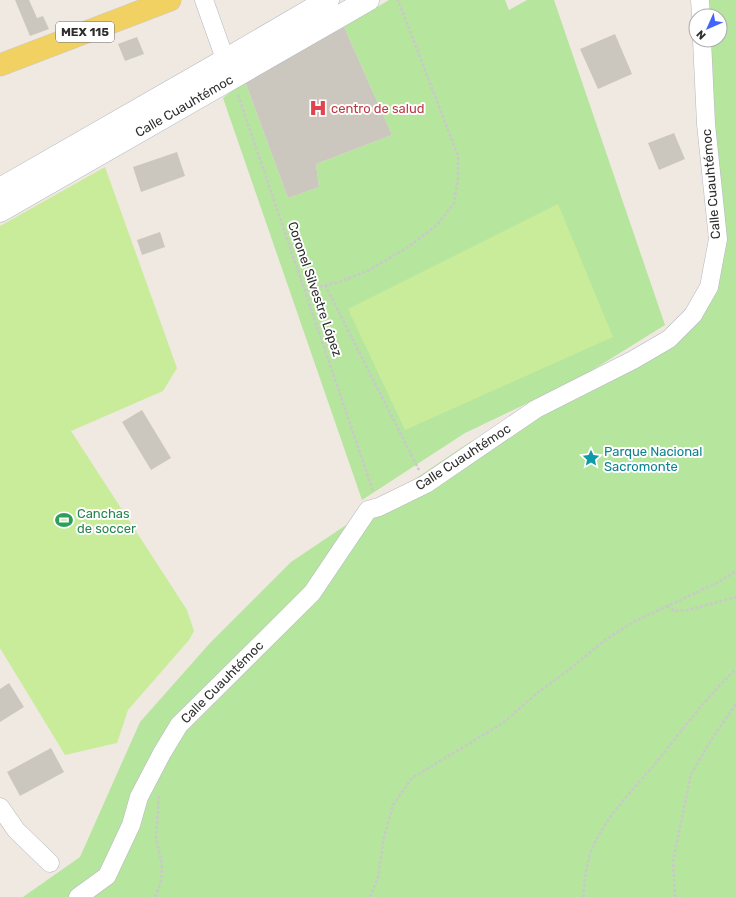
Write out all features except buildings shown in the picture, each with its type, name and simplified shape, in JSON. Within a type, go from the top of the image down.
[{"type":"main road","name":"MEX 115","points":[[0,64],[170,0]]},
{"type":"main road","name":"Calle Cuauhtémoc","points":[[0,211],[85,151],[229,69],[328,7],[368,0]]},
{"type":"main road","name":"Calle Cuauhtémoc","points":[[0,189],[85,151]]},
{"type":"street","points":[[204,0],[229,69]]},
{"type":"street","name":"Calle Cuauhtémoc","points":[[78,897],[107,876],[131,825],[139,797],[162,753],[179,725],[312,593],[368,510],[378,507],[426,484],[536,409],[633,360],[669,339],[693,315],[709,287],[718,239],[706,124],[702,48]]},
{"type":"street","points":[[0,807],[16,830],[50,863]]},
{"type":"path","points":[[305,290],[339,282],[369,270],[408,247],[437,225],[454,203],[458,178],[458,156],[398,0]]},
{"type":"path","name":"Coronel Silvestre López","points":[[229,69],[378,507]]},
{"type":"path","points":[[325,285],[426,484]]},
{"type":"path","points":[[370,897],[378,877],[384,837],[393,805],[412,778],[503,723],[605,640],[635,622],[717,583],[736,571]]},
{"type":"path","points":[[667,606],[675,611],[688,610],[736,597]]},
{"type":"path","points":[[583,897],[586,872],[591,851],[610,819],[632,788],[654,764],[684,726],[736,669]]},
{"type":"path","points":[[675,897],[673,861],[691,774],[713,737],[736,704]]},
{"type":"path","points":[[155,897],[161,882],[162,864],[156,838],[159,792]]},
{"type":"green space","points":[[389,0],[505,0],[509,10],[527,0],[554,0],[665,325],[578,379],[465,433],[362,500],[223,98],[245,81],[288,198],[319,187],[316,164],[392,135],[344,27]]},
{"type":"green space","name":"Parque Nacional Sacromonte","points":[[699,0],[736,0],[736,897],[23,897],[80,857],[140,722],[210,643],[291,562],[470,442],[598,379],[689,315],[714,252],[701,48],[728,48],[728,8],[700,8]]},
{"type":"green space","name":"Canchas de soccer","points":[[105,167],[177,368],[163,391],[71,431],[187,610],[194,631],[189,640],[128,710],[117,743],[65,755],[0,648],[0,226]]},
{"type":"green space","points":[[558,204],[613,337],[405,430],[348,309]]},
{"type":"place","name":"centro de salud","points":[[318,108]]},
{"type":"place","name":"Parque Nacional Sacromonte","points":[[591,458]]},
{"type":"place","name":"Canchas de soccer","points":[[64,520]]}]
